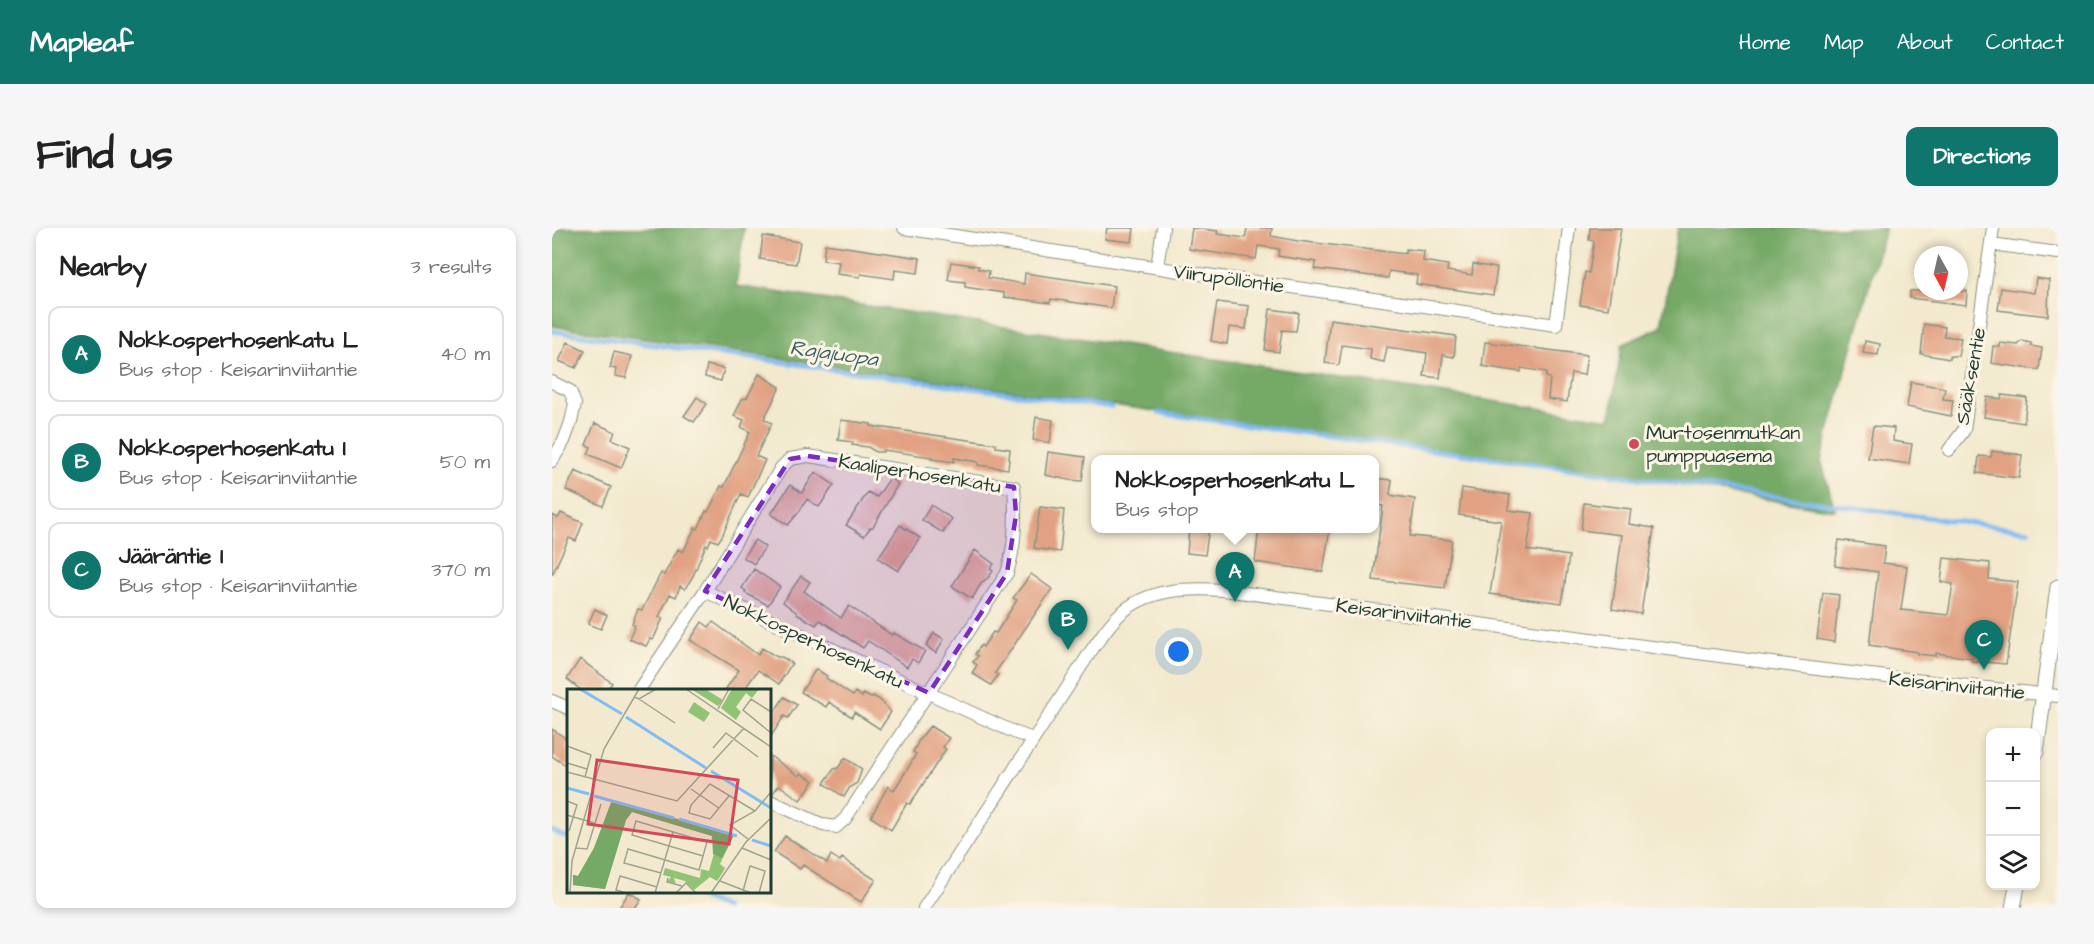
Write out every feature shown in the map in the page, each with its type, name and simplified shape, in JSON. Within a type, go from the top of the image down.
[{"type":"street","name":"Viirupöllöntie","points":[[904,228],[1556,325],[1569,228]]},
{"type":"street","points":[[1157,267],[1163,228]]},
{"type":"street","name":"Sääksentie","points":[[1949,450],[1964,430],[1993,228]]},
{"type":"street","points":[[1991,244],[2058,253]]},
{"type":"street","points":[[552,382],[570,391],[575,404],[564,441],[552,461]]},
{"type":"street","name":"Kaaliperhosenkatu","points":[[705,591],[781,468],[790,459],[808,456],[1014,487],[1015,525],[1012,556],[1007,573],[929,693]]},
{"type":"street","points":[[2040,737],[2051,695],[2058,587]]},
{"type":"street","name":"Keisarinviitantie","points":[[924,908],[1093,648],[1118,616],[1132,604],[1153,594],[1186,588],[1247,593],[1826,670],[2051,695]]},
{"type":"street","name":"Nokkosperhosenkatu","points":[[639,689],[705,591],[1033,739]]},
{"type":"street","points":[[771,801],[823,825],[836,827],[845,819],[929,693]]},
{"type":"street","points":[[552,701],[567,708]]},
{"type":"street","points":[[2013,908],[2016,890]]},
{"type":"highlighted area","points":[[808,456],[1014,487],[1016,515],[1007,573],[929,693],[705,591],[790,459]]},
{"type":"green space","points":[[552,228],[744,228],[736,286],[1610,419],[1622,345],[1661,327],[1678,228],[1885,228],[1821,460],[1835,510],[1679,485],[552,326]]},
{"type":"building","points":[[1107,228],[1134,228],[1132,242],[1105,239]]},
{"type":"building","points":[[1192,228],[1218,231],[1217,234],[1245,238],[1247,228],[1272,228],[1271,236],[1298,241],[1405,254],[1406,249],[1424,251],[1423,261],[1448,265],[1447,271],[1472,275],[1473,264],[1497,268],[1493,295],[1416,284],[1417,275],[1389,271],[1388,278],[1315,269],[1316,262],[1278,256],[1279,249],[1258,246],[1256,259],[1189,249]]},
{"type":"building","points":[[1590,228],[1621,228],[1608,309],[1580,305],[1585,272],[1589,273],[1594,241],[1589,240]]},
{"type":"building","points":[[763,236],[800,242],[796,264],[760,259]]},
{"type":"building","points":[[825,244],[920,258],[918,273],[895,270],[894,279],[861,274],[860,277],[837,274],[839,262],[823,260]]},
{"type":"building","points":[[951,262],[979,266],[978,269],[989,271],[988,278],[1024,284],[1025,273],[1114,286],[1111,308],[1051,299],[1050,303],[1004,297],[1004,293],[965,287],[965,282],[948,280]]},
{"type":"building","points":[[2036,278],[2049,280],[2048,316],[1998,310],[2001,288],[2034,293]]},
{"type":"building","points":[[1910,291],[1914,291],[1914,298],[1910,298]]},
{"type":"building","points":[[1926,300],[1966,300],[1966,305]]},
{"type":"building","points":[[1217,302],[1249,306],[1246,329],[1229,327],[1227,344],[1211,341]]},
{"type":"building","points":[[1270,309],[1299,313],[1296,331],[1282,330],[1279,352],[1265,350]]},
{"type":"building","points":[[1330,319],[1456,336],[1454,357],[1443,355],[1440,378],[1424,376],[1427,353],[1387,347],[1384,362],[1370,359],[1371,349],[1342,345],[1339,365],[1325,363]]},
{"type":"building","points":[[1924,324],[1945,327],[1944,336],[1961,338],[1958,356],[1950,356],[1950,359],[1921,354]]},
{"type":"building","points":[[1865,341],[1880,344],[1878,355],[1863,353]]},
{"type":"building","points":[[2022,341],[2042,348],[2039,370],[1991,363],[1993,346],[2000,347],[2000,343],[2018,345]]},
{"type":"building","points":[[568,342],[585,350],[576,368],[559,361]]},
{"type":"building","points":[[1485,342],[1587,355],[1584,375],[1571,373],[1567,402],[1548,399],[1550,378],[1546,377],[1547,372],[1521,368],[1521,372],[1482,366]]},
{"type":"building","points":[[614,352],[632,356],[626,378],[615,376],[616,369],[610,368]]},
{"type":"building","points":[[707,365],[724,369],[721,381],[705,377]]},
{"type":"building","points":[[759,374],[780,387],[764,419],[772,423],[756,456],[765,460],[748,497],[741,494],[718,542],[711,539],[708,546],[706,545],[685,589],[680,586],[676,597],[670,594],[659,617],[663,618],[653,640],[650,639],[646,646],[629,639],[635,626],[632,624],[638,609],[642,610],[661,573],[664,575],[678,549],[683,552],[721,486],[724,487],[750,432],[741,427],[744,420],[734,416],[742,399],[747,398]]},
{"type":"building","points":[[1911,382],[1945,388],[1943,399],[1953,400],[1951,416],[1907,407]]},
{"type":"building","points":[[2002,395],[2027,398],[2024,423],[1984,417],[1987,397],[2001,399]]},
{"type":"building","points":[[697,397],[707,404],[694,422],[684,416]]},
{"type":"building","points":[[1036,417],[1053,420],[1050,443],[1033,440]]},
{"type":"building","points":[[841,420],[996,444],[996,447],[1010,449],[1008,469],[978,465],[978,462],[954,458],[954,462],[883,450],[883,452],[876,452],[868,447],[852,445],[853,442],[838,440]]},
{"type":"building","points":[[595,423],[615,432],[612,439],[630,447],[621,468],[588,454],[591,447],[586,445]]},
{"type":"building","points":[[1873,426],[1894,428],[1893,441],[1912,444],[1909,464],[1868,458]]},
{"type":"building","points":[[1992,451],[2022,455],[2019,478],[1977,473],[1979,456],[1991,457]]},
{"type":"building","points":[[1048,452],[1085,457],[1082,481],[1045,475]]},
{"type":"building","points":[[575,471],[611,487],[603,506],[566,490]]},
{"type":"building","points":[[815,472],[834,485],[819,507],[807,499],[788,525],[771,514],[790,485],[802,493]]},
{"type":"building","points":[[890,478],[898,484],[873,527],[864,536],[846,525],[868,492],[877,497]]},
{"type":"building","points":[[1379,479],[1392,480],[1390,495],[1415,499],[1410,536],[1452,540],[1445,588],[1373,580],[1383,506],[1379,506]]},
{"type":"building","points":[[1462,488],[1510,495],[1508,510],[1533,513],[1527,550],[1569,556],[1562,603],[1490,594],[1501,521],[1459,515]]},
{"type":"building","points":[[1584,503],[1631,509],[1629,524],[1654,528],[1641,614],[1612,609],[1622,535],[1581,530]]},
{"type":"building","points":[[931,505],[952,519],[943,533],[922,520]]},
{"type":"building","points":[[1040,507],[1064,510],[1060,552],[1034,548]]},
{"type":"building","points":[[561,513],[583,523],[576,541],[569,538],[552,575],[552,515],[558,518]]},
{"type":"building","points":[[900,525],[920,538],[898,571],[878,558]]},
{"type":"building","points":[[1189,533],[1208,533],[1205,555],[1187,553]]},
{"type":"building","points":[[1258,533],[1329,533],[1323,572],[1255,562]]},
{"type":"building","points":[[755,540],[765,547],[754,564],[743,557]]},
{"type":"building","points":[[1839,540],[1885,546],[1883,563],[1907,566],[1901,610],[1948,615],[1953,584],[1941,582],[1944,558],[1990,563],[1989,579],[2018,582],[2006,664],[1972,661],[1972,658],[1936,653],[1936,656],[1917,654],[1917,652],[1869,645],[1878,572],[1835,566]]},
{"type":"building","points":[[975,550],[994,564],[990,569],[993,571],[982,582],[972,599],[952,586]]},
{"type":"building","points":[[754,569],[780,587],[768,605],[745,593],[746,591],[742,588]]},
{"type":"building","points":[[1031,574],[1052,589],[995,673],[998,675],[991,685],[972,673],[977,665],[973,662],[978,656],[975,654],[993,632],[996,633],[1017,600],[1013,598]]},
{"type":"building","points":[[801,576],[810,582],[804,591],[841,618],[849,606],[892,635],[894,633],[925,651],[918,663],[912,659],[907,667],[868,641],[863,648],[820,620],[816,625],[797,614],[783,602]]},
{"type":"building","points":[[1823,593],[1839,595],[1834,642],[1817,639]]},
{"type":"building","points":[[595,609],[607,615],[601,629],[588,624]]},
{"type":"building","points":[[702,622],[709,627],[713,622],[758,655],[762,648],[792,663],[779,684],[758,670],[745,689],[726,689],[739,670],[690,640]]},
{"type":"building","points":[[934,633],[944,639],[936,653],[926,646]]},
{"type":"building","points":[[580,659],[612,683],[608,689],[580,689],[567,679]]},
{"type":"building","points":[[816,669],[853,696],[855,692],[862,697],[863,694],[880,700],[891,712],[880,729],[854,712],[852,717],[829,702],[826,707],[801,692]]},
{"type":"building","points":[[784,697],[797,705],[788,718],[784,716],[771,736],[771,717]]},
{"type":"building","points":[[930,726],[949,738],[943,747],[946,749],[910,804],[907,803],[891,830],[871,817],[888,786],[894,790],[916,754],[913,752],[919,740]]},
{"type":"building","points":[[552,729],[567,739],[567,766],[552,756]]},
{"type":"building","points":[[771,757],[799,776],[801,773],[814,781],[800,800],[779,785],[771,793]]},
{"type":"building","points":[[845,758],[862,769],[857,783],[850,787],[844,797],[824,783]]},
{"type":"building","points":[[785,836],[827,863],[831,855],[840,861],[842,858],[876,880],[861,902],[803,865],[800,869],[774,852]]},
{"type":"building","points":[[628,893],[641,899],[635,908],[619,908]]},
{"type":"waterway","name":"Rajajuopa","points":[[552,331],[1111,407]]},
{"type":"waterway","points":[[1158,413],[2029,531]]},
{"type":"waterway","points":[[552,831],[567,838]]},
{"type":"waterway","points":[[690,893],[725,908]]},
{"type":"place","name":"Murtosenmutkan pumppuasema","points":[[1634,444]]},
{"type":"place","name":"Nokkosperhosenkatu L","points":[[1235,602]]},
{"type":"place","name":"Nokkosperhosenkatu I","points":[[1068,650]]},
{"type":"place","name":"Jääräntie I","points":[[1984,670]]}]
